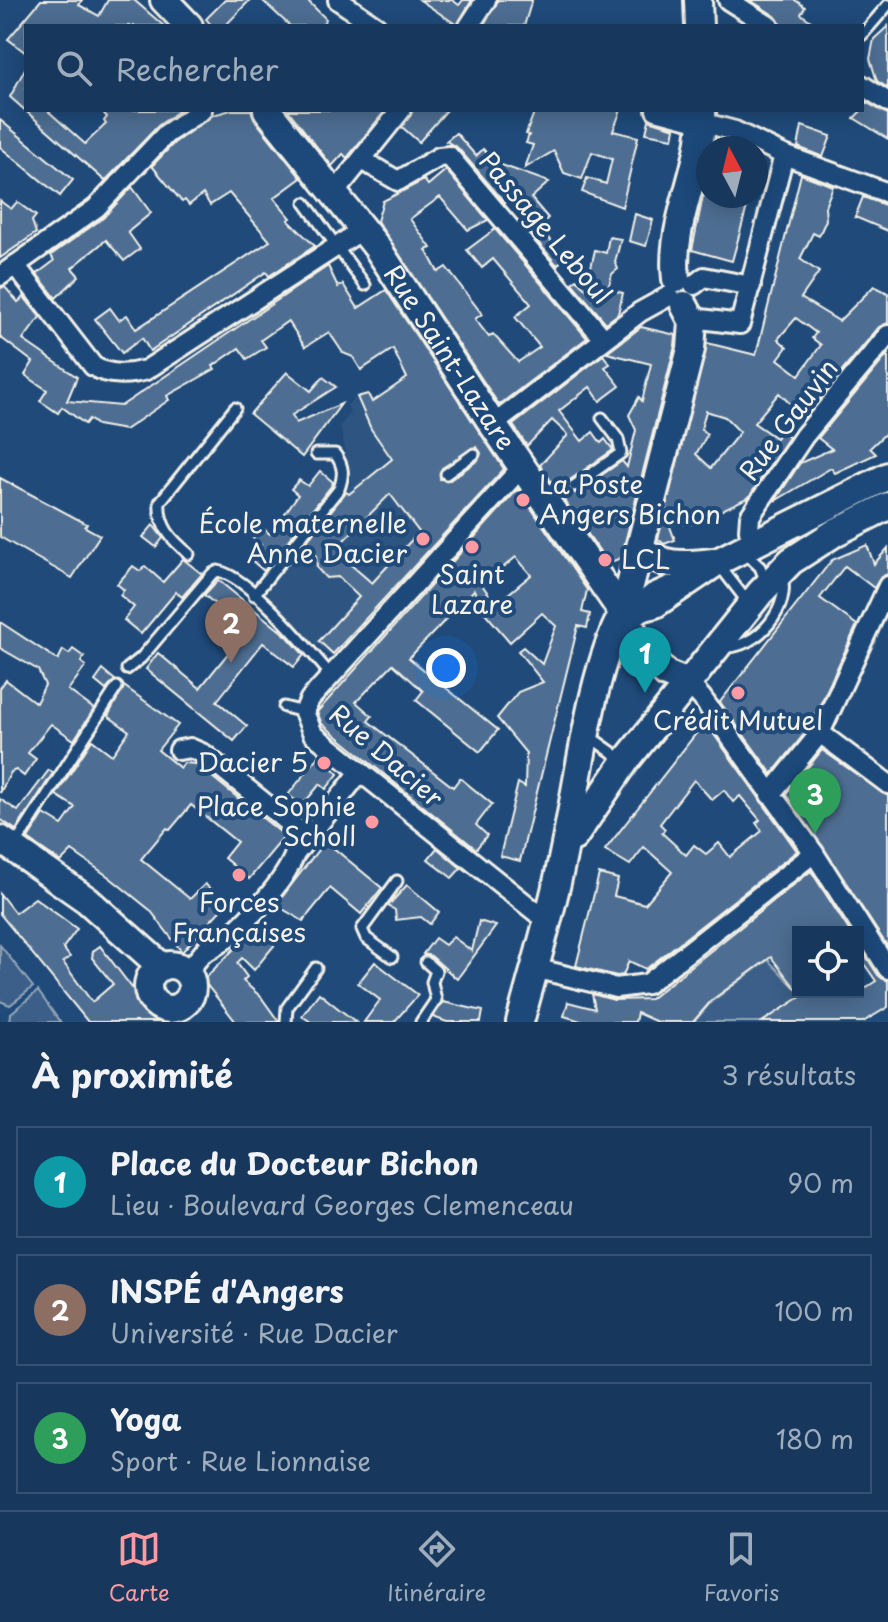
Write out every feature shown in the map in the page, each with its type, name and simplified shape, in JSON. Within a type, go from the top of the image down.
[{"type":"main road","points":[[164,0],[187,24]]},
{"type":"main road","points":[[698,0],[699,24]]},
{"type":"main road","name":"Rue Saint-Lazare","points":[[269,112],[362,230],[495,434],[553,502],[642,648],[666,674],[688,683]]},
{"type":"main road","points":[[520,1022],[564,854],[587,735],[613,634],[623,613],[691,349],[673,251],[702,117]]},
{"type":"main road","points":[[623,613],[655,604],[717,562],[888,476]]},
{"type":"main road","points":[[564,854],[590,809],[749,605],[774,579],[836,532],[885,513]]},
{"type":"main road","points":[[640,548],[654,560],[669,565],[717,562]]},
{"type":"main road","points":[[4,848],[87,900],[191,994],[185,1014],[158,1006],[148,993],[165,973]]},
{"type":"street","points":[[470,24],[486,0]]},
{"type":"street","points":[[728,0],[766,24]]},
{"type":"street","points":[[344,1],[373,24]]},
{"type":"street","points":[[864,86],[888,102]]},
{"type":"street","points":[[199,112],[166,134],[96,208],[8,270],[93,366],[100,371],[132,375],[146,370],[362,230]]},
{"type":"street","points":[[335,192],[399,112]]},
{"type":"street","points":[[669,112],[702,117],[784,155],[888,193]]},
{"type":"street","points":[[683,295],[701,319],[740,324],[784,155]]},
{"type":"street","name":"Passage Leboul","points":[[362,160],[398,181],[439,157],[449,156],[604,339]]},
{"type":"street","points":[[495,434],[604,339],[683,295],[704,277],[751,286]]},
{"type":"street","name":"Rue Gauvin","points":[[748,546],[750,516],[804,436],[888,335]]},
{"type":"street","name":"Rue Dacier","points":[[522,467],[306,703],[304,712],[313,734],[547,921]]},
{"type":"street","points":[[770,795],[820,733],[888,586]]},
{"type":"street","points":[[688,683],[814,853],[888,969]]},
{"type":"street","points":[[820,733],[886,779]]},
{"type":"street","points":[[179,750],[190,748],[204,754],[308,838]]},
{"type":"street","points":[[165,973],[207,951],[226,923],[283,861],[295,854],[360,772]]},
{"type":"street","points":[[534,968],[616,988],[647,984],[814,853]]},
{"type":"lane","points":[[864,33],[888,5]]},
{"type":"lane","points":[[305,203],[365,285]]},
{"type":"lane","points":[[189,554],[168,533],[161,520],[160,502],[235,408]]},
{"type":"lane","points":[[574,486],[621,453],[618,439],[602,418]]},
{"type":"lane","points":[[254,595],[339,489],[343,475],[341,462],[335,454],[316,454]]},
{"type":"lane","points":[[446,474],[474,454]]},
{"type":"lane","points":[[716,647],[751,642],[783,604],[786,588],[760,567],[748,546]]},
{"type":"lane","points":[[717,562],[749,605]]},
{"type":"lane","points":[[127,669],[141,658],[212,574],[226,573],[313,650],[331,675]]},
{"type":"lane","points":[[4,848],[117,687]]},
{"type":"lane","points":[[284,707],[304,712]]},
{"type":"lane","points":[[587,735],[625,762]]},
{"type":"lane","points":[[392,957],[366,938],[362,926],[397,881]]},
{"type":"lane","points":[[421,1022],[436,997],[432,982],[436,971],[426,962]]},
{"type":"lane","points":[[286,1022],[287,1008],[316,968]]},
{"type":"shaded area","points":[[355,398],[373,432],[442,537],[331,657],[272,606],[266,586],[334,497],[352,484],[340,426],[350,413],[347,405]]},
{"type":"shaded area","points":[[0,945],[33,987],[10,1005],[0,1001]]},
{"type":"shaded area","points":[[768,960],[792,985],[792,998],[800,998],[762,1022],[694,1022],[711,1002]]},
{"type":"shaded area","points":[[38,991],[60,1022],[10,1022],[11,1013]]},
{"type":"building","points":[[41,0],[82,0],[79,5],[99,16],[108,0],[134,0],[162,24],[24,24],[24,51],[8,39]]},
{"type":"building","points":[[225,0],[250,0],[227,24],[210,24],[206,19]]},
{"type":"building","points":[[262,0],[307,0],[326,19],[322,24],[288,24]]},
{"type":"building","points":[[420,0],[452,0],[459,5],[463,0],[472,0],[456,24]]},
{"type":"building","points":[[498,0],[532,0],[525,24],[484,24]]},
{"type":"building","points":[[750,0],[795,0],[805,7],[801,14],[815,24],[781,24],[775,16]]},
{"type":"building","points":[[888,26],[888,88],[877,81],[870,59],[874,39]]},
{"type":"building","points":[[24,71],[24,109],[10,97]]},
{"type":"building","points":[[864,101],[888,114],[888,139],[854,118],[864,112]]},
{"type":"building","points":[[27,112],[49,112],[85,144],[106,124],[104,121],[107,117],[103,112],[177,112],[158,126],[105,181]]},
{"type":"building","points":[[252,112],[301,178],[274,198],[291,218],[288,220],[315,246],[269,276],[266,272],[150,351],[142,338],[122,353],[95,319],[110,308],[119,320],[127,315],[136,329],[270,241],[229,193],[210,205],[203,194],[189,205],[185,200],[182,202],[152,166],[174,143],[213,115]]},
{"type":"building","points":[[290,112],[384,112],[347,158],[343,154],[332,166]]},
{"type":"building","points":[[412,112],[445,112],[419,142],[402,127]]},
{"type":"building","points":[[534,112],[620,112],[613,131],[638,137],[622,207],[582,192],[587,178],[606,184],[612,159],[592,152],[582,179],[564,173],[554,151],[525,168],[533,145],[526,143],[529,135],[526,134]]},
{"type":"building","points":[[0,120],[73,180],[60,196],[0,147]]},
{"type":"building","points":[[649,120],[675,128],[673,138],[646,133]]},
{"type":"building","points":[[802,126],[831,136],[823,157],[798,147]]},
{"type":"building","points":[[456,133],[476,156],[483,149],[496,163],[549,182],[531,198],[548,218],[542,224],[551,234],[547,237],[566,257],[557,265],[531,234],[536,229],[510,198],[505,203],[458,148],[446,141]]},
{"type":"building","points":[[446,170],[488,220],[468,230],[440,197],[410,219],[431,248],[426,250],[438,272],[446,267],[482,314],[475,319],[489,337],[493,334],[518,362],[540,347],[515,317],[531,304],[493,259],[482,268],[467,250],[495,229],[587,338],[499,405],[377,221],[383,201],[424,180],[428,185]]},
{"type":"building","points":[[801,174],[833,186],[825,207],[826,220],[819,236],[813,233],[800,259],[819,272],[801,298],[839,321],[874,286],[888,293],[888,323],[879,327],[804,417],[779,393],[754,423],[776,438],[780,432],[789,437],[749,497],[693,524],[669,524],[675,540],[664,544],[658,539],[707,343],[756,355]],"holes":[[[796,318],[816,333],[812,338],[821,345],[799,375],[778,359],[787,347],[778,339]],[[706,411],[725,417],[740,432],[711,468],[696,454],[707,435],[701,429]]]},
{"type":"building","points":[[132,187],[151,213],[128,232],[140,249],[124,261],[106,240],[72,268],[79,276],[56,298],[37,274],[54,261],[51,255],[103,218]]},
{"type":"building","points":[[863,197],[888,206],[888,231],[855,217]]},
{"type":"building","points":[[0,201],[11,209],[17,202],[36,216],[32,221],[36,233],[0,258]]},
{"type":"building","points":[[701,208],[747,208],[732,261],[692,250]]},
{"type":"building","points":[[635,214],[653,220],[646,246],[629,241]]},
{"type":"building","points":[[609,237],[621,239],[615,262],[618,269],[612,274],[608,289],[623,293],[618,314],[606,323],[572,283],[577,279],[586,289],[595,250],[606,253]]},
{"type":"building","points":[[328,266],[338,287],[343,284],[358,308],[386,290],[504,469],[333,654],[319,641],[359,597],[338,577],[326,578],[317,568],[316,555],[304,545],[346,492],[349,494],[392,459],[371,429],[357,397],[368,394],[372,402],[407,378],[393,349],[361,370],[353,357],[343,353],[329,332],[305,347],[288,321],[261,340],[266,347],[247,359],[239,348],[213,366],[215,369],[167,396],[169,400],[125,430],[97,425],[89,419],[85,424],[62,407],[58,413],[40,401],[47,390],[25,375],[33,362],[0,337],[0,288],[5,287],[18,302],[24,297],[40,317],[23,340],[77,377],[67,401],[121,406]],"holes":[[[476,447],[481,453],[478,460],[450,480],[440,479],[442,468]],[[390,494],[419,532],[372,583],[350,564],[350,553],[340,544]]]},
{"type":"building","points":[[641,327],[676,335],[675,346],[621,558],[608,563],[540,465],[568,435],[552,420],[527,446],[513,425],[603,355],[610,364],[605,367],[620,386],[600,401],[590,387],[559,411],[582,441],[593,432],[601,443],[605,439],[613,450],[570,480],[567,487],[575,493],[622,461],[627,467],[636,430],[629,415],[639,397],[642,401],[651,364],[607,353]]},
{"type":"building","points":[[888,354],[888,431],[870,448],[876,454],[835,473],[831,468],[775,501],[800,463],[832,449],[818,438]]},
{"type":"building","points":[[287,372],[311,391],[323,377],[336,387],[292,415],[296,423],[341,404],[302,457],[250,414]]},
{"type":"building","points":[[320,471],[333,482],[332,485],[264,571],[250,559],[261,545],[253,538],[261,527],[270,534],[298,495],[291,489],[299,480],[308,486]]},
{"type":"building","points":[[0,478],[87,524],[85,527],[100,535],[72,578],[0,537]]},
{"type":"building","points":[[518,489],[587,590],[582,612],[590,614],[587,628],[578,626],[520,861],[500,856],[518,783],[525,787],[526,753],[497,718],[518,692],[543,682],[518,651],[523,647],[542,664],[556,626],[542,613],[510,642],[485,613],[474,590],[409,658],[498,730],[480,752],[416,700],[423,691],[393,664],[356,702],[372,716],[368,721],[453,787],[460,778],[492,804],[476,825],[487,835],[476,849],[322,724],[317,712]],"holes":[[[516,557],[531,575],[496,604],[482,585]]]},
{"type":"building","points":[[153,525],[163,538],[156,547],[143,537]]},
{"type":"building","points":[[867,545],[874,564],[888,548],[888,574],[881,577],[874,588],[845,566],[820,598],[857,625],[810,727],[772,774],[720,702],[832,560]]},
{"type":"building","points":[[183,559],[202,574],[182,597],[176,592],[141,634],[124,620],[134,607],[120,595],[124,590],[117,584],[133,566],[140,571],[145,566],[163,582]]},
{"type":"building","points":[[218,580],[288,637],[304,655],[294,667],[263,643],[217,701],[247,726],[234,741],[146,669],[158,653],[200,688],[247,630],[204,595]]},
{"type":"building","points":[[0,622],[58,660],[63,650],[69,654],[73,649],[84,657],[81,662],[86,666],[68,690],[94,709],[74,740],[51,724],[28,753],[36,759],[24,776],[16,770],[11,772],[0,793],[0,688],[6,680],[36,703],[45,685],[38,670],[0,648]]},
{"type":"building","points":[[103,670],[115,680],[106,690],[95,681]]},
{"type":"building","points":[[124,686],[178,725],[158,750],[180,768],[184,763],[196,764],[285,836],[249,879],[246,876],[242,881],[233,874],[237,869],[224,858],[237,842],[191,805],[170,830],[167,828],[141,859],[190,899],[205,884],[227,903],[182,952],[150,910],[109,877],[72,851],[61,862],[28,839],[44,814],[62,825],[75,807],[56,795],[92,740],[112,755],[129,731],[108,716]]},
{"type":"building","points":[[705,722],[797,851],[646,969],[629,961],[623,975],[617,976],[576,966],[599,874],[618,879],[614,896],[645,904],[672,872],[644,847],[630,865],[605,850]],"holes":[[[694,780],[712,800],[724,790],[733,802],[740,796],[760,820],[756,823],[762,831],[730,857],[719,843],[706,854],[694,845],[686,855],[662,833],[665,829],[660,824]]]},
{"type":"building","points":[[822,750],[888,796],[888,947],[786,794]]},
{"type":"building","points":[[320,755],[338,774],[326,789],[320,784],[305,802],[312,806],[303,818],[292,810],[298,802],[288,795]]},
{"type":"building","points":[[49,770],[53,773],[16,830],[0,819],[0,799],[18,811]]},
{"type":"building","points":[[325,841],[382,888],[361,914],[330,888],[303,921],[276,905]]},
{"type":"building","points":[[437,848],[461,868],[452,878],[428,859]]},
{"type":"building","points":[[811,871],[846,926],[792,926],[792,983],[771,957],[712,1000],[693,1022],[657,1022],[637,1013],[635,1022],[584,1022],[564,1016],[568,1002],[595,1009],[592,994],[614,1000],[650,999]]},
{"type":"building","points":[[407,885],[439,912],[430,924],[421,917],[396,920],[395,910],[388,906]]},
{"type":"building","points":[[0,894],[15,913],[35,898],[77,929],[63,948],[70,957],[63,962],[92,1002],[113,984],[92,958],[93,951],[100,946],[158,1022],[88,1022],[0,914]]},
{"type":"building","points":[[479,921],[496,926],[457,979],[431,956],[423,954],[435,938],[445,945],[453,937],[472,951]]},
{"type":"building","points":[[256,927],[277,942],[254,970],[242,958],[237,963],[247,977],[243,981],[261,997],[279,1022],[236,1022],[203,980]]},
{"type":"building","points":[[864,953],[878,975],[888,981],[888,1007],[863,1022],[762,1022],[799,998],[864,998],[864,989],[876,981],[864,964]]},
{"type":"building","points":[[375,962],[418,995],[394,1022],[364,1022],[380,1000],[358,983]]},
{"type":"building","points":[[319,993],[356,1022],[311,1022],[302,1016]]},
{"type":"building","points":[[443,1002],[483,1011],[481,1022],[447,1022],[433,1017]]},
{"type":"place","name":"La Poste Angers Bichon","points":[[523,500]]},
{"type":"place","name":"École maternelle Anne Dacier","points":[[423,539]]},
{"type":"place","name":"Saint Lazare","points":[[472,547]]},
{"type":"place","name":"LCL","points":[[605,560]]},
{"type":"place","name":"INSPÉ d'Angers","points":[[231,663]]},
{"type":"place","name":"Place du Docteur Bichon","points":[[645,693]]},
{"type":"place","name":"Crédit Mutuel","points":[[738,693]]},
{"type":"place","name":"Dacier 5","points":[[324,763]]},
{"type":"place","name":"Place Sophie Scholl","points":[[372,822]]},
{"type":"place","name":"Yoga","points":[[815,834]]},
{"type":"place","name":"Forces Françaises","points":[[239,875]]}]
